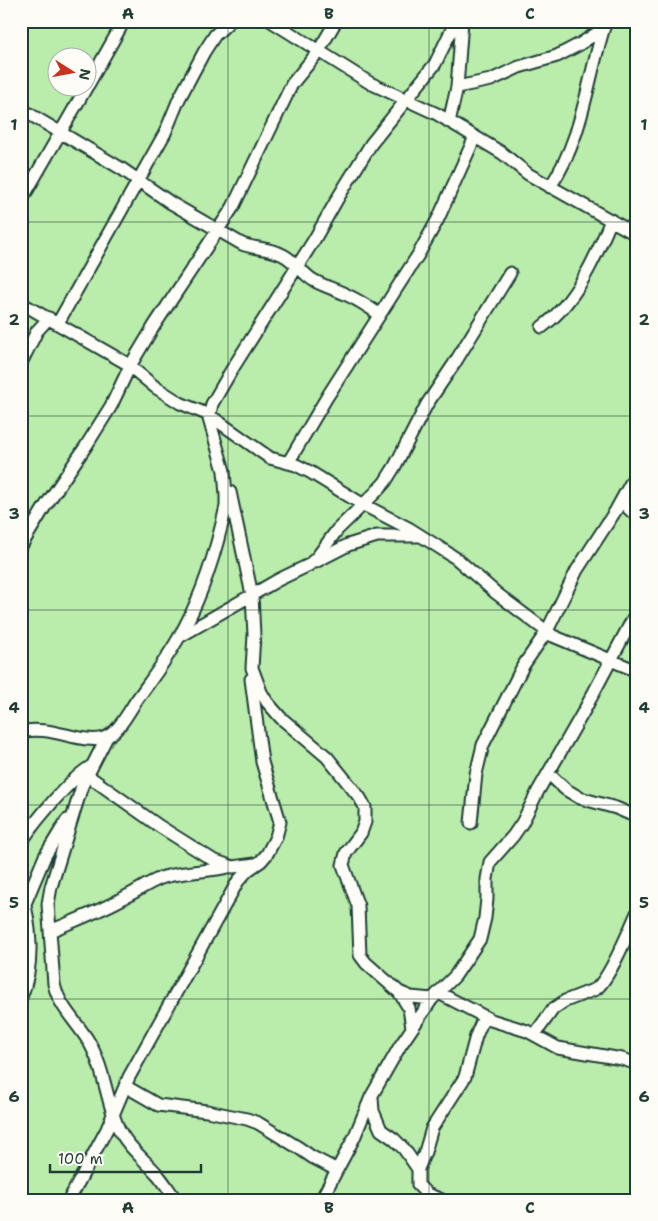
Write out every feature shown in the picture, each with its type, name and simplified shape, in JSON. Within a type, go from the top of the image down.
[{"type":"street","points":[[98,67],[124,21]]},
{"type":"street","points":[[21,363],[37,331],[54,321],[165,134],[204,52],[215,35],[230,21]]},
{"type":"street","points":[[271,21],[370,83],[406,99],[449,122],[502,153],[528,174],[637,235]]},
{"type":"street","points":[[21,546],[111,406],[130,366],[219,229],[236,199],[292,84],[318,52],[336,21]]},
{"type":"street","points":[[69,1200],[114,1115],[125,1086],[151,1037],[238,882],[248,870],[257,864],[271,846],[280,828],[280,822],[262,762],[251,679],[254,635],[252,595],[233,502],[209,416],[212,404],[371,144],[434,64],[456,21]]},
{"type":"street","points":[[449,122],[457,87],[462,21]]},
{"type":"street","points":[[457,87],[491,80],[519,67],[557,56],[580,44],[604,25]]},
{"type":"street","points":[[550,187],[561,172],[573,146],[604,25]]},
{"type":"street","points":[[21,201],[80,98]]},
{"type":"street","points":[[21,109],[138,180],[171,203],[249,246],[267,249],[283,255],[316,281],[349,295],[379,314]]},
{"type":"street","points":[[288,463],[438,219],[475,137]]},
{"type":"street","points":[[542,327],[560,311],[576,289],[591,263],[611,220]]},
{"type":"street","points":[[309,565],[337,530],[376,492],[395,466],[427,404],[510,273]]},
{"type":"street","points":[[21,303],[130,366],[180,404],[209,416],[258,451],[270,458],[310,472],[457,559],[496,593],[547,631],[561,639],[637,671]]},
{"type":"street","points":[[176,1200],[159,1176],[122,1135],[114,1115],[108,1090],[90,1043],[68,1014],[56,994],[52,970],[48,904],[51,887],[74,810],[89,771],[107,737],[115,730],[179,638],[200,595],[216,551],[226,506],[224,471]]},
{"type":"street","points":[[471,823],[476,774],[482,746],[520,673],[547,631],[577,570],[637,472]]},
{"type":"street","points":[[622,499],[628,509],[637,516]]},
{"type":"street","points":[[179,638],[278,580],[348,545],[388,535],[420,536]]},
{"type":"street","points":[[321,1200],[363,1119],[371,1097],[412,1028],[435,996],[455,976],[480,939],[485,918],[487,899],[486,879],[490,862],[522,823],[637,611]]},
{"type":"street","points":[[252,668],[261,692],[270,706],[293,730],[327,757],[364,804],[365,822],[361,833],[346,853],[343,865],[358,906],[360,955],[366,963],[399,992],[409,1008],[412,1028]]},
{"type":"street","points":[[22,731],[48,731],[93,739],[107,737]]},
{"type":"street","points":[[21,842],[78,774],[89,771]]},
{"type":"street","points":[[89,771],[188,846],[213,860],[233,866]]},
{"type":"street","points":[[548,773],[565,789],[580,798],[616,808],[637,817]]},
{"type":"street","points":[[23,909],[45,856],[74,810]]},
{"type":"street","points":[[50,931],[127,896],[161,878],[174,874],[205,872],[233,866],[257,864]]},
{"type":"street","points":[[21,890],[23,909],[29,922],[30,939],[28,973],[21,997]]},
{"type":"street","points":[[535,1034],[553,1009],[565,1001],[600,986],[615,960],[637,913]]},
{"type":"street","points":[[399,992],[420,999],[435,996],[504,1025],[535,1034],[558,1048],[622,1059],[637,1064]]},
{"type":"street","points":[[442,1200],[427,1194],[418,1185],[418,1169],[432,1128],[465,1077],[476,1036],[484,1017]]},
{"type":"street","points":[[125,1086],[158,1105],[207,1111],[258,1123],[312,1158],[337,1170]]},
{"type":"street","points":[[371,1097],[373,1111],[381,1130],[404,1149],[418,1169]]},
{"type":"green space","points":[[21,21],[637,21],[637,1200],[21,1200]]}]
